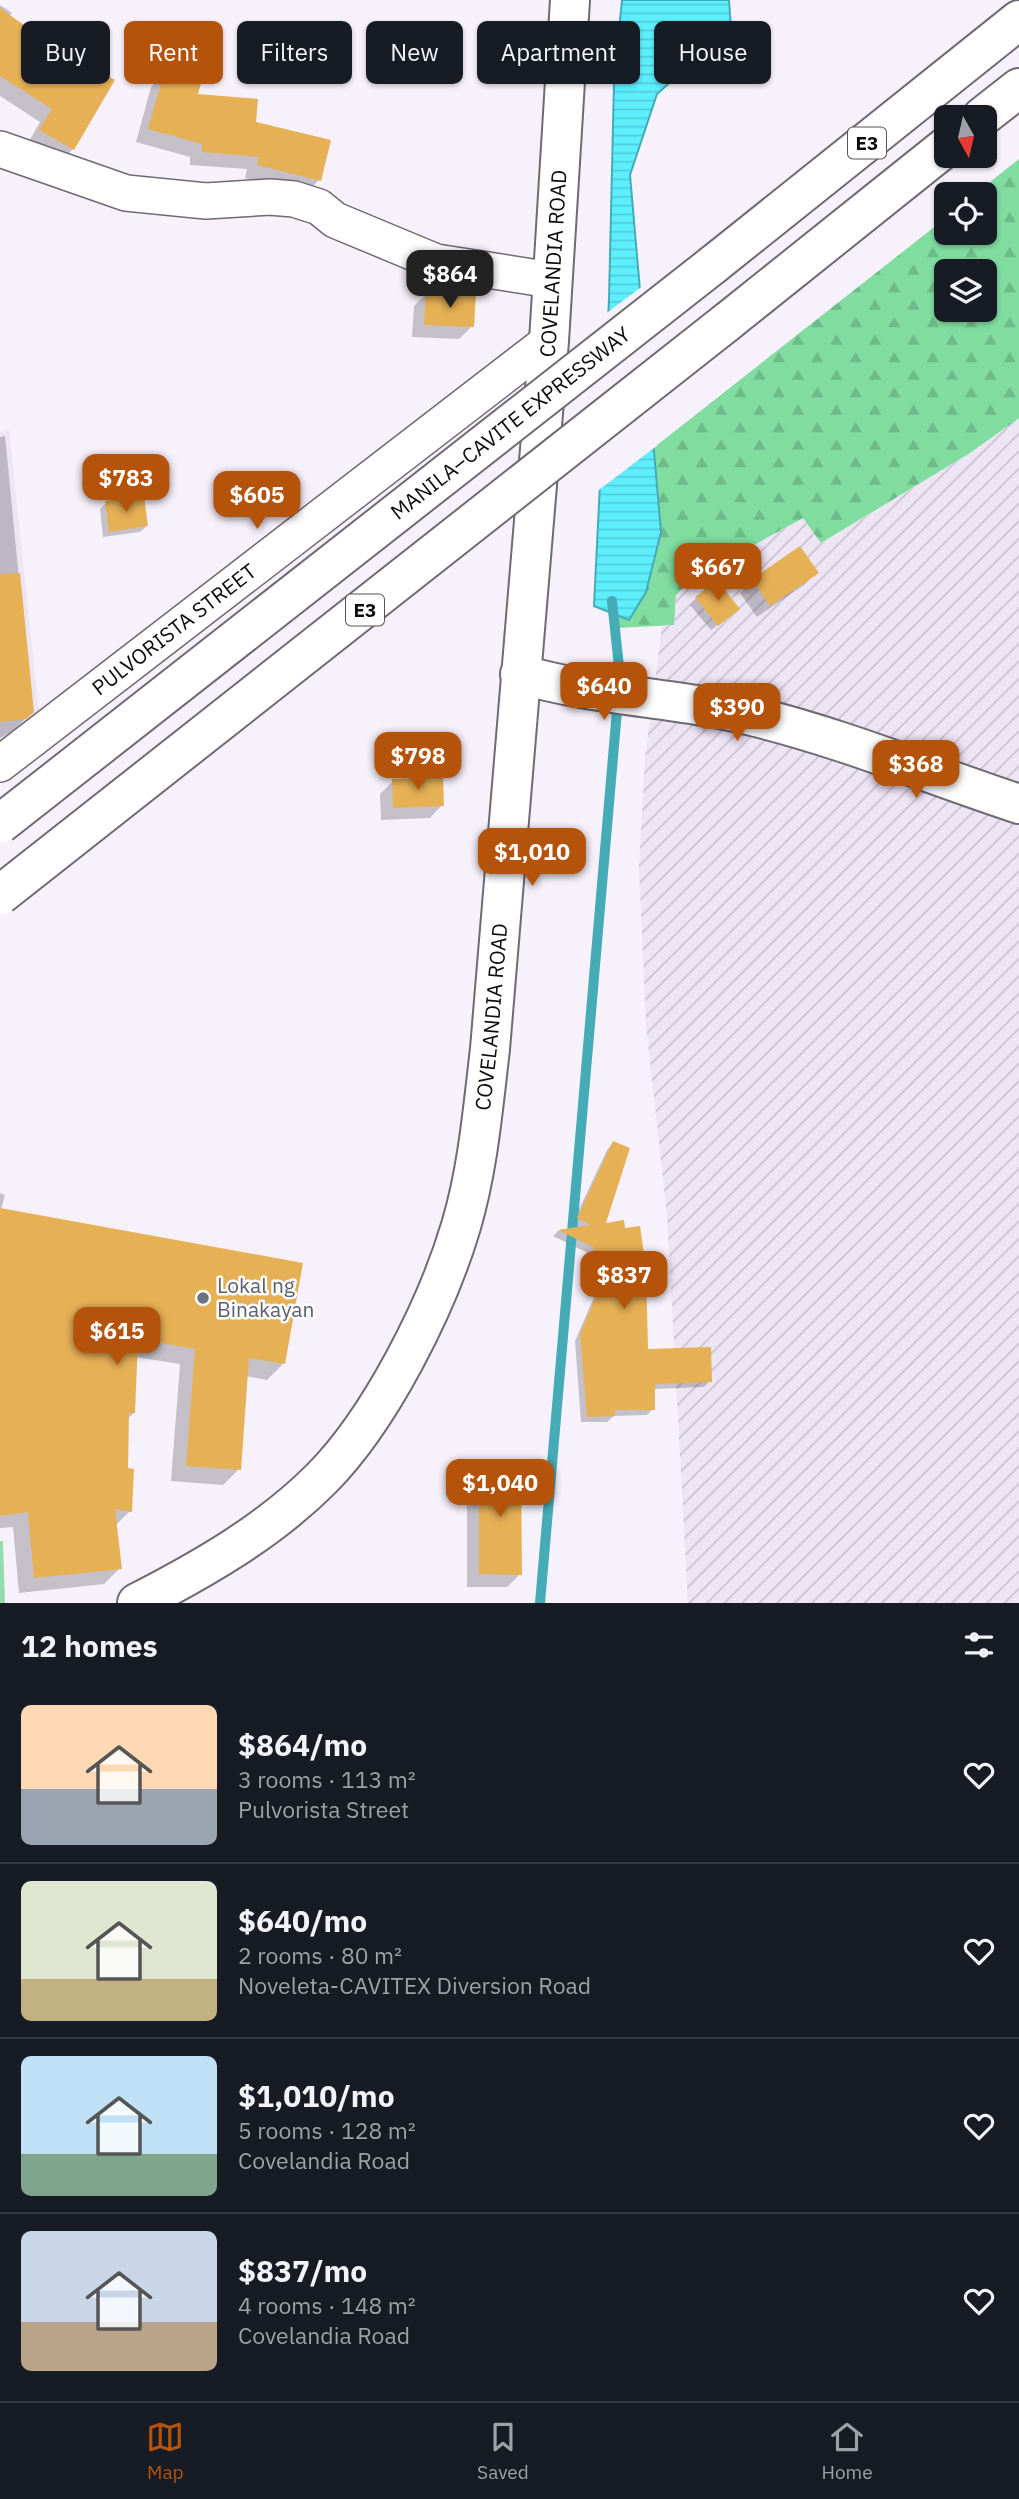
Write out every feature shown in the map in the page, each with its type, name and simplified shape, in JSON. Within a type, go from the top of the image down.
[{"type":"main road","name":"COVELANDIA ROAD","points":[[137,1603],[259,1532],[321,1479],[352,1443],[391,1382],[448,1263],[461,1226],[482,1119],[549,341],[570,0]]},
{"type":"main road","name":"MANILA–CAVITE EXPRESSWAY","points":[[0,824],[714,264],[1019,20]]},
{"type":"main road","points":[[997,105],[1019,88]]},
{"type":"main road","name":"E3","points":[[0,895],[934,156]]},
{"type":"main road","points":[[520,674],[563,687],[653,698],[780,724],[1019,804]]},
{"type":"street","points":[[0,149],[126,192],[206,201],[270,197],[294,199],[319,207],[335,220],[436,262],[551,280]]},
{"type":"street","name":"PULVORISTA STREET","points":[[0,764],[549,341]]},
{"type":"shaded area","points":[[1019,418],[1019,1603],[688,1603],[667,1216],[646,1025],[639,866],[645,758],[662,626],[674,625],[676,595],[694,578],[803,518],[822,543],[970,453]]},
{"type":"shaded area","points":[[9,431],[40,722],[0,753],[0,432]]},
{"type":"green space","points":[[1019,159],[1019,418],[970,453],[821,543],[803,518],[694,578],[676,595],[674,625],[618,628],[633,464],[934,227],[934,245],[997,245],[997,182],[990,182]]},
{"type":"green space","points":[[0,1541],[3,1541],[5,1603],[0,1603]]},
{"type":"water","points":[[622,0],[729,0],[730,21],[654,21],[654,84],[668,84],[657,94],[630,175],[661,532],[646,592],[629,620],[594,606],[609,300],[614,84],[640,84],[640,21],[620,21]]},
{"type":"pier","points":[[644,285],[658,445],[595,493],[604,315]]},
{"type":"building","points":[[0,8],[21,23],[21,84],[110,84],[110,77],[115,80],[74,150],[39,130],[52,109],[0,76]]},
{"type":"building","points":[[161,84],[201,84],[198,94],[258,99],[256,122],[331,140],[321,181],[257,165],[259,157],[202,152],[202,144],[148,129]]},
{"type":"building","points":[[426,292],[476,294],[474,327],[424,325]]},
{"type":"building","points":[[144,496],[148,526],[109,532],[105,501]]},
{"type":"building","points":[[800,546],[819,573],[770,606],[752,579]]},
{"type":"building","points":[[20,573],[34,712],[26,719],[0,722],[0,574]]},
{"type":"building","points":[[717,580],[740,609],[718,626],[695,597]]},
{"type":"building","points":[[443,777],[444,806],[393,808],[392,779]]},
{"type":"building","points":[[613,1141],[630,1148],[606,1223],[624,1220],[625,1228],[640,1226],[646,1268],[648,1349],[711,1347],[712,1382],[655,1384],[655,1410],[615,1410],[615,1416],[587,1417],[580,1334],[599,1289],[593,1247],[558,1230],[591,1225],[577,1218]]},
{"type":"building","points":[[0,1208],[303,1263],[285,1364],[249,1358],[241,1470],[186,1466],[195,1349],[138,1339],[135,1413],[129,1413],[128,1468],[134,1469],[132,1512],[115,1509],[122,1569],[34,1578],[28,1512],[0,1516]]},
{"type":"building","points":[[479,1464],[521,1464],[522,1575],[479,1574]]},
{"type":"waterway","points":[[540,1603],[620,676],[612,601]]},
{"type":"place","name":"Lokal ng Binakayan","points":[[203,1298]]}]
